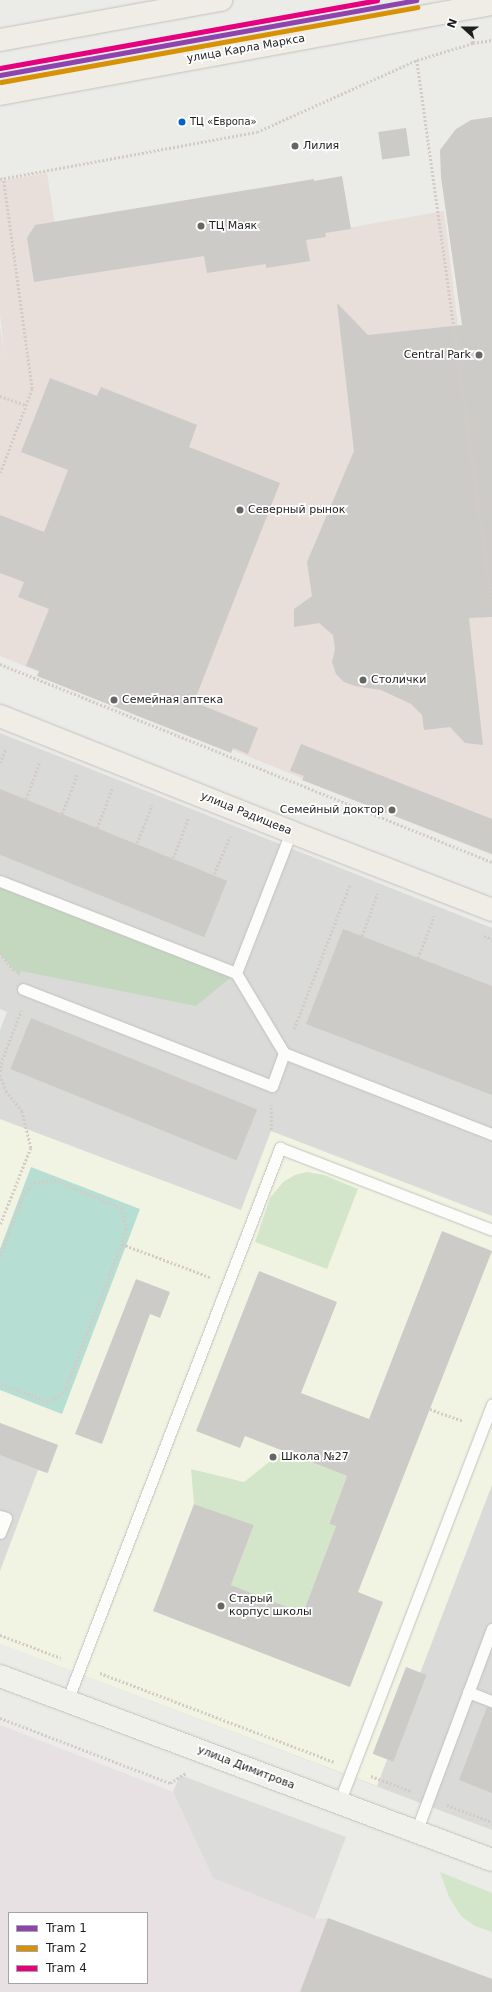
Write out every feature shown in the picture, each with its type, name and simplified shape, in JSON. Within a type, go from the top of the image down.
[{"type":"main road","points":[[0,40],[221,0]]},
{"type":"main road","name":"улица Карла Маркса","points":[[0,94],[492,4]]},
{"type":"main road","name":"улица Радищева","points":[[0,716],[492,910]]},
{"type":"main road","name":"улица Димитрова","points":[[0,1676],[492,1860]]},
{"type":"lane","points":[[236,973],[291,832]]},
{"type":"lane","points":[[0,881],[236,973],[284,1053],[492,1134]]},
{"type":"lane","points":[[23,989],[272,1086],[284,1053]]},
{"type":"lane","points":[[67,1701],[280,1148],[492,1230]]},
{"type":"lane","points":[[338,1803],[492,1404]]},
{"type":"lane","points":[[0,1516],[6,1518],[0,1532]]},
{"type":"lane","points":[[416,1832],[492,1629]]},
{"type":"lane","points":[[468,1692],[492,1701]]},
{"type":"path","points":[[0,473],[32,389],[2,179],[256,132],[417,60],[473,43],[492,40]]},
{"type":"path","points":[[417,60],[492,601]]},
{"type":"path","points":[[0,396],[26,405]]},
{"type":"path","points":[[0,664],[492,862]]},
{"type":"path","points":[[0,763],[6,748]]},
{"type":"path","points":[[26,799],[40,761]]},
{"type":"path","points":[[62,814],[77,775]]},
{"type":"path","points":[[97,828],[112,789]]},
{"type":"path","points":[[137,843],[152,805]]},
{"type":"path","points":[[173,858],[188,819]]},
{"type":"path","points":[[214,874],[230,836]]},
{"type":"path","points":[[284,1053],[350,884]]},
{"type":"path","points":[[362,936],[377,894]]},
{"type":"path","points":[[418,958],[434,916]]},
{"type":"path","points":[[0,953],[19,976],[23,989],[22,1007],[2,1060],[0,1074],[6,1091],[22,1111],[31,1148],[0,1226]]},
{"type":"path","points":[[271,1131],[272,1086]]},
{"type":"path","points":[[0,1256],[25,1192],[34,1183],[54,1180],[122,1208],[127,1229],[66,1389],[60,1396],[48,1402],[0,1384]]},
{"type":"path","points":[[122,1244],[227,1283]]},
{"type":"path","points":[[430,1408],[483,1428]]},
{"type":"path","points":[[0,1635],[492,1822]]},
{"type":"shaded area","name":"Северный рынок","points":[[47,173],[63,278],[444,211],[492,605],[492,855],[0,656],[0,327],[5,357],[0,314],[0,181]]},
{"type":"shaded area","points":[[0,733],[492,928],[492,1830],[0,1644],[0,1030],[7,1012],[0,1009]]},
{"type":"shaded area","name":"Школа №27","points":[[0,1119],[241,1210],[271,1131],[492,1216],[492,1485],[377,1786],[0,1644],[0,1571],[38,1470],[48,1473],[58,1445],[0,1423]]},
{"type":"shaded area","points":[[0,1725],[173,1792],[213,1878],[315,1919],[328,1918],[492,1979],[492,1992],[0,1992]]},
{"type":"shaded area","points":[[180,1775],[346,1837],[315,1919],[213,1878],[173,1792]]},
{"type":"green space","points":[[0,881],[236,973],[196,1006],[21,971],[19,976],[0,953]]},
{"type":"green space","points":[[31,1167],[140,1209],[62,1414],[0,1390],[0,1249]]},
{"type":"green space","points":[[307,1172],[324,1175],[358,1189],[327,1269],[255,1242],[270,1198],[283,1182],[295,1175]]},
{"type":"green space","points":[[283,1451],[347,1476],[329,1523],[336,1526],[303,1613],[231,1585],[254,1525],[194,1504],[191,1469],[244,1482]]},
{"type":"green space","points":[[440,1872],[492,1893],[492,1932],[475,1926],[461,1916],[449,1897]]},
{"type":"building","points":[[492,117],[492,617],[469,618],[483,745],[465,743],[450,727],[424,730],[422,715],[411,704],[381,690],[355,686],[344,682],[336,674],[332,662],[335,649],[333,635],[319,623],[294,627],[294,609],[312,596],[307,562],[354,451],[337,303],[368,335],[462,325],[441,177],[440,150],[456,129],[471,120]]},
{"type":"building","points":[[406,128],[410,156],[382,160],[378,132]]},
{"type":"building","name":"ТЦ Маяк","points":[[342,176],[351,229],[325,233],[326,237],[306,240],[310,261],[266,268],[266,264],[207,273],[204,256],[34,282],[27,238],[35,225],[314,179],[314,181]]},
{"type":"building","points":[[50,378],[97,396],[101,387],[197,425],[189,447],[280,483],[194,702],[258,728],[248,754],[233,748],[231,753],[37,676],[39,671],[26,666],[49,609],[18,597],[24,582],[0,573],[0,515],[44,532],[68,470],[21,452]]},
{"type":"building","points":[[301,744],[492,819],[492,854],[302,780],[304,776],[290,771]]},
{"type":"building","points":[[0,789],[227,881],[204,937],[0,855]]},
{"type":"building","points":[[343,929],[492,986],[492,1095],[306,1024]]},
{"type":"building","points":[[31,1018],[257,1109],[237,1160],[10,1069]]},
{"type":"building","points":[[442,1231],[492,1251],[358,1592],[383,1602],[350,1687],[153,1611],[194,1504],[254,1525],[231,1585],[303,1613],[336,1526],[329,1524],[347,1476],[245,1436],[240,1448],[196,1431],[259,1271],[337,1302],[301,1393],[369,1419]]},
{"type":"building","points":[[136,1279],[170,1292],[160,1318],[150,1314],[102,1444],[75,1434]]},
{"type":"building","points":[[0,1423],[58,1445],[47,1473],[0,1455]]},
{"type":"building","points":[[406,1667],[427,1675],[393,1762],[373,1754]]},
{"type":"building","points":[[487,1707],[492,1708],[492,1793],[459,1780]]},
{"type":"building","points":[[328,1918],[492,1979],[492,1992],[300,1992]]},
{"type":"tram line","name":"4","points":[[0,68],[377,0]]},
{"type":"tram line","name":"1","points":[[0,75],[416,0]]},
{"type":"tram line","name":"2","points":[[1,82],[417,7]]},
{"type":"place","name":"ТЦ «Европа»","points":[[182,122]]},
{"type":"place","name":"Лилия","points":[[295,146]]},
{"type":"place","name":"ТЦ Маяк","points":[[201,226]]},
{"type":"place","name":"Central Park","points":[[479,355]]},
{"type":"place","name":"Северный рынок","points":[[240,510]]},
{"type":"place","name":"Столички","points":[[363,680]]},
{"type":"place","name":"Семейная аптека","points":[[114,700]]},
{"type":"place","name":"Семейный доктор","points":[[392,810]]},
{"type":"place","name":"Школа №27","points":[[273,1457]]},
{"type":"place","name":"Старый корпус школы","points":[[221,1606]]}]
